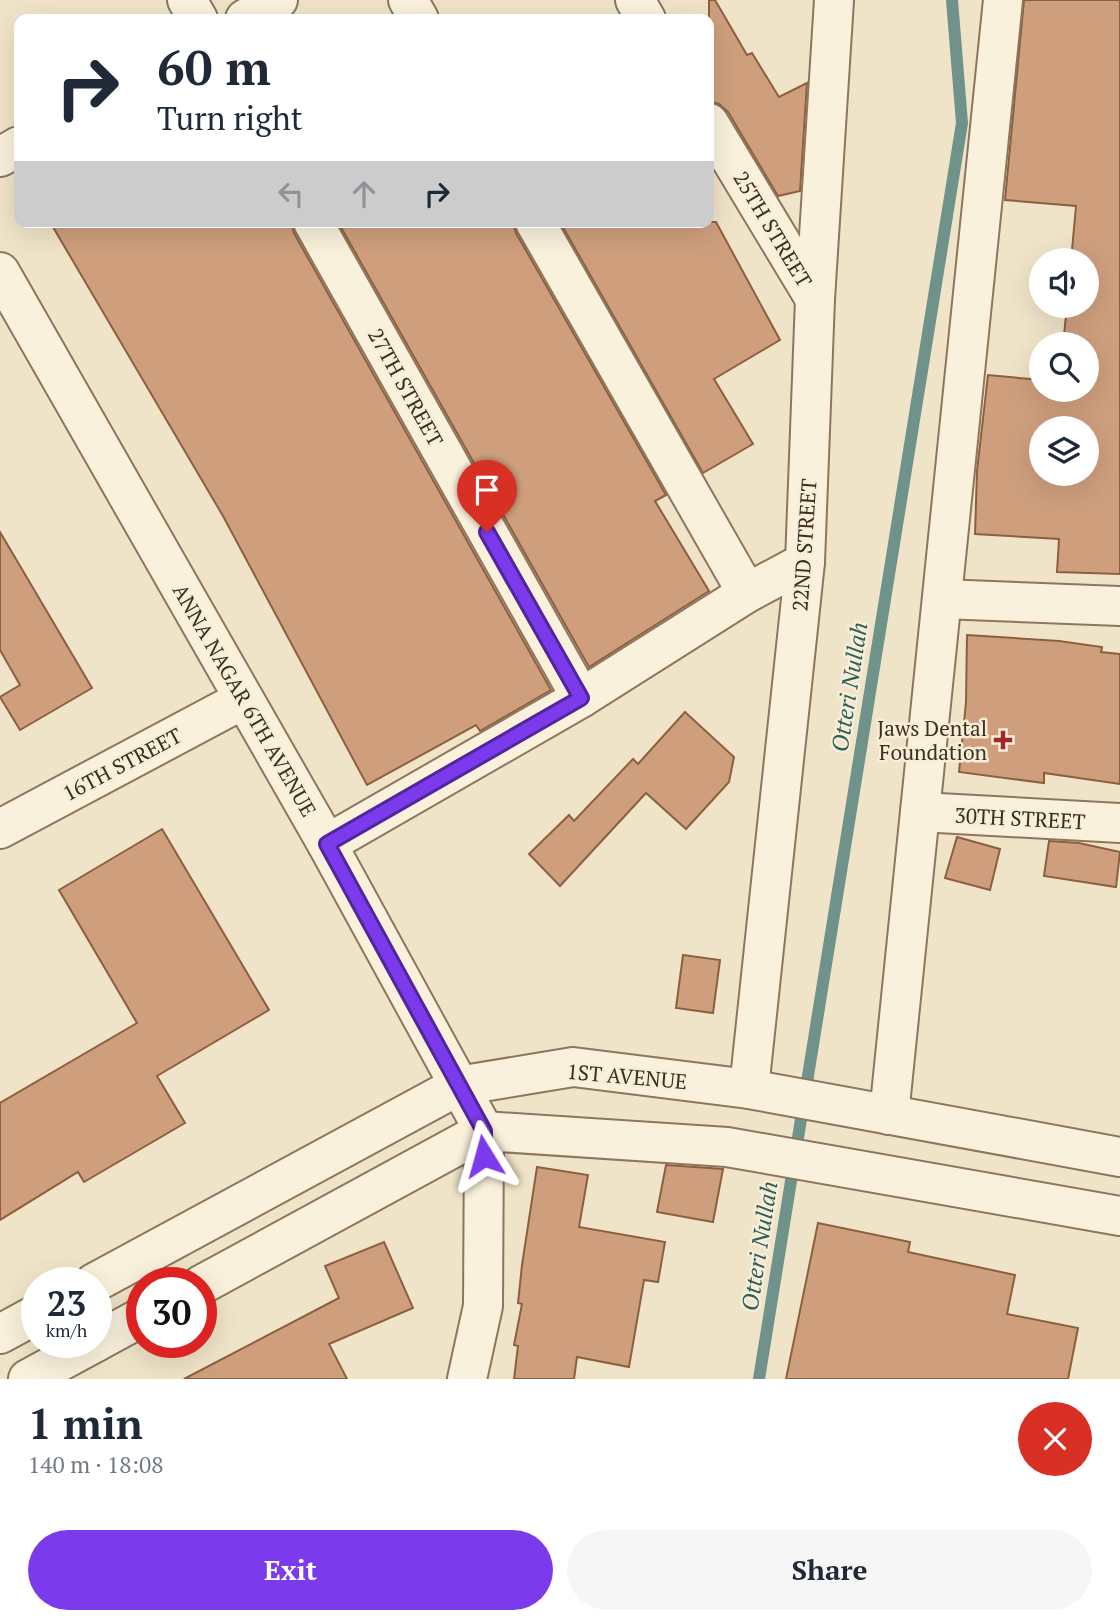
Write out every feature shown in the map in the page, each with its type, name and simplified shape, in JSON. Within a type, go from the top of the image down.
[{"type":"street","points":[[254,14],[278,0]]},
{"type":"street","name":"22ND STREET","points":[[766,1092],[805,562],[816,299],[834,0]]},
{"type":"street","points":[[889,1115],[1003,0]]},
{"type":"street","name":"25TH STREET","points":[[714,130],[816,299]]},
{"type":"street","name":"27TH STREET","points":[[316,228],[581,698]]},
{"type":"street","points":[[538,228],[747,593]]},
{"type":"street","name":"ANNA NAGAR 6TH AVENUE","points":[[0,272],[327,844],[484,1131]]},
{"type":"street","points":[[327,844],[581,698],[747,593],[805,562]]},
{"type":"street","points":[[942,599],[1120,606]]},
{"type":"street","name":"16TH STREET","points":[[0,830],[244,699]]},
{"type":"street","name":"30TH STREET","points":[[920,812],[1120,823]]},
{"type":"street","name":"1ST AVENUE","points":[[112,1273],[458,1086],[573,1067],[766,1092],[1120,1157]]},
{"type":"street","points":[[467,1379],[483,1307],[484,1131]]},
{"type":"street","points":[[217,1276],[484,1131],[727,1147],[1120,1216]]},
{"type":"street","points":[[0,1334],[21,1323]]},
{"type":"street","points":[[29,1379],[67,1358]]},
{"type":"building","points":[[709,0],[715,0],[747,55],[752,53],[779,97],[807,83],[800,191],[778,196],[728,112],[714,102],[714,14],[709,14]]},
{"type":"building","points":[[1024,0],[1120,0],[1120,574],[1057,572],[1059,539],[975,534],[977,471],[988,375],[1029,379],[1029,402],[1099,402],[1099,332],[1064,332],[1066,318],[1099,318],[1099,248],[1072,248],[1076,206],[1005,200]]},
{"type":"building","points":[[716,222],[780,340],[714,379],[753,444],[703,473],[563,228],[714,228]]},
{"type":"building","points":[[54,228],[293,228],[551,690],[480,731],[476,725],[367,785],[223,516]]},
{"type":"building","points":[[341,228],[515,228],[666,495],[655,501],[709,591],[589,667]]},
{"type":"building","points":[[0,532],[92,688],[20,730],[0,697],[20,685],[0,650]]},
{"type":"building","points":[[967,635],[1059,641],[1102,647],[1101,652],[1120,654],[1120,784],[1044,773],[1044,783],[959,772],[966,702]]},
{"type":"building","points":[[685,712],[734,757],[729,782],[686,829],[646,793],[560,886],[529,854],[569,815],[574,821],[633,759],[638,764]]},
{"type":"building","points":[[162,829],[269,1010],[157,1076],[185,1123],[84,1182],[78,1172],[0,1220],[0,1103],[137,1023],[59,890]]},
{"type":"building","points":[[957,837],[1000,849],[990,890],[945,878]]},
{"type":"building","points":[[1049,841],[1079,843],[1120,852],[1116,887],[1044,876]]},
{"type":"building","points":[[683,955],[720,960],[713,1013],[676,1008]]},
{"type":"building","points":[[666,1165],[723,1169],[713,1222],[657,1212]]},
{"type":"building","points":[[537,1167],[588,1175],[579,1227],[665,1242],[658,1282],[644,1280],[629,1367],[577,1357],[574,1379],[514,1379],[518,1346],[514,1345],[522,1304],[518,1303],[522,1265]]},
{"type":"building","points":[[818,1223],[910,1242],[908,1252],[1015,1275],[1007,1314],[1078,1328],[1068,1379],[786,1379]]},
{"type":"building","points":[[384,1242],[413,1308],[329,1344],[347,1379],[184,1379],[339,1298],[325,1266]]},
{"type":"waterway","name":"Otteri Nullah","points":[[759,1379],[962,123],[952,0]]},
{"type":"place","name":"Jaws Dental Foundation","points":[[1003,740]]},
{"type":"route","points":[[484,1156],[484,1131],[327,844],[581,698],[487,532]]}]
